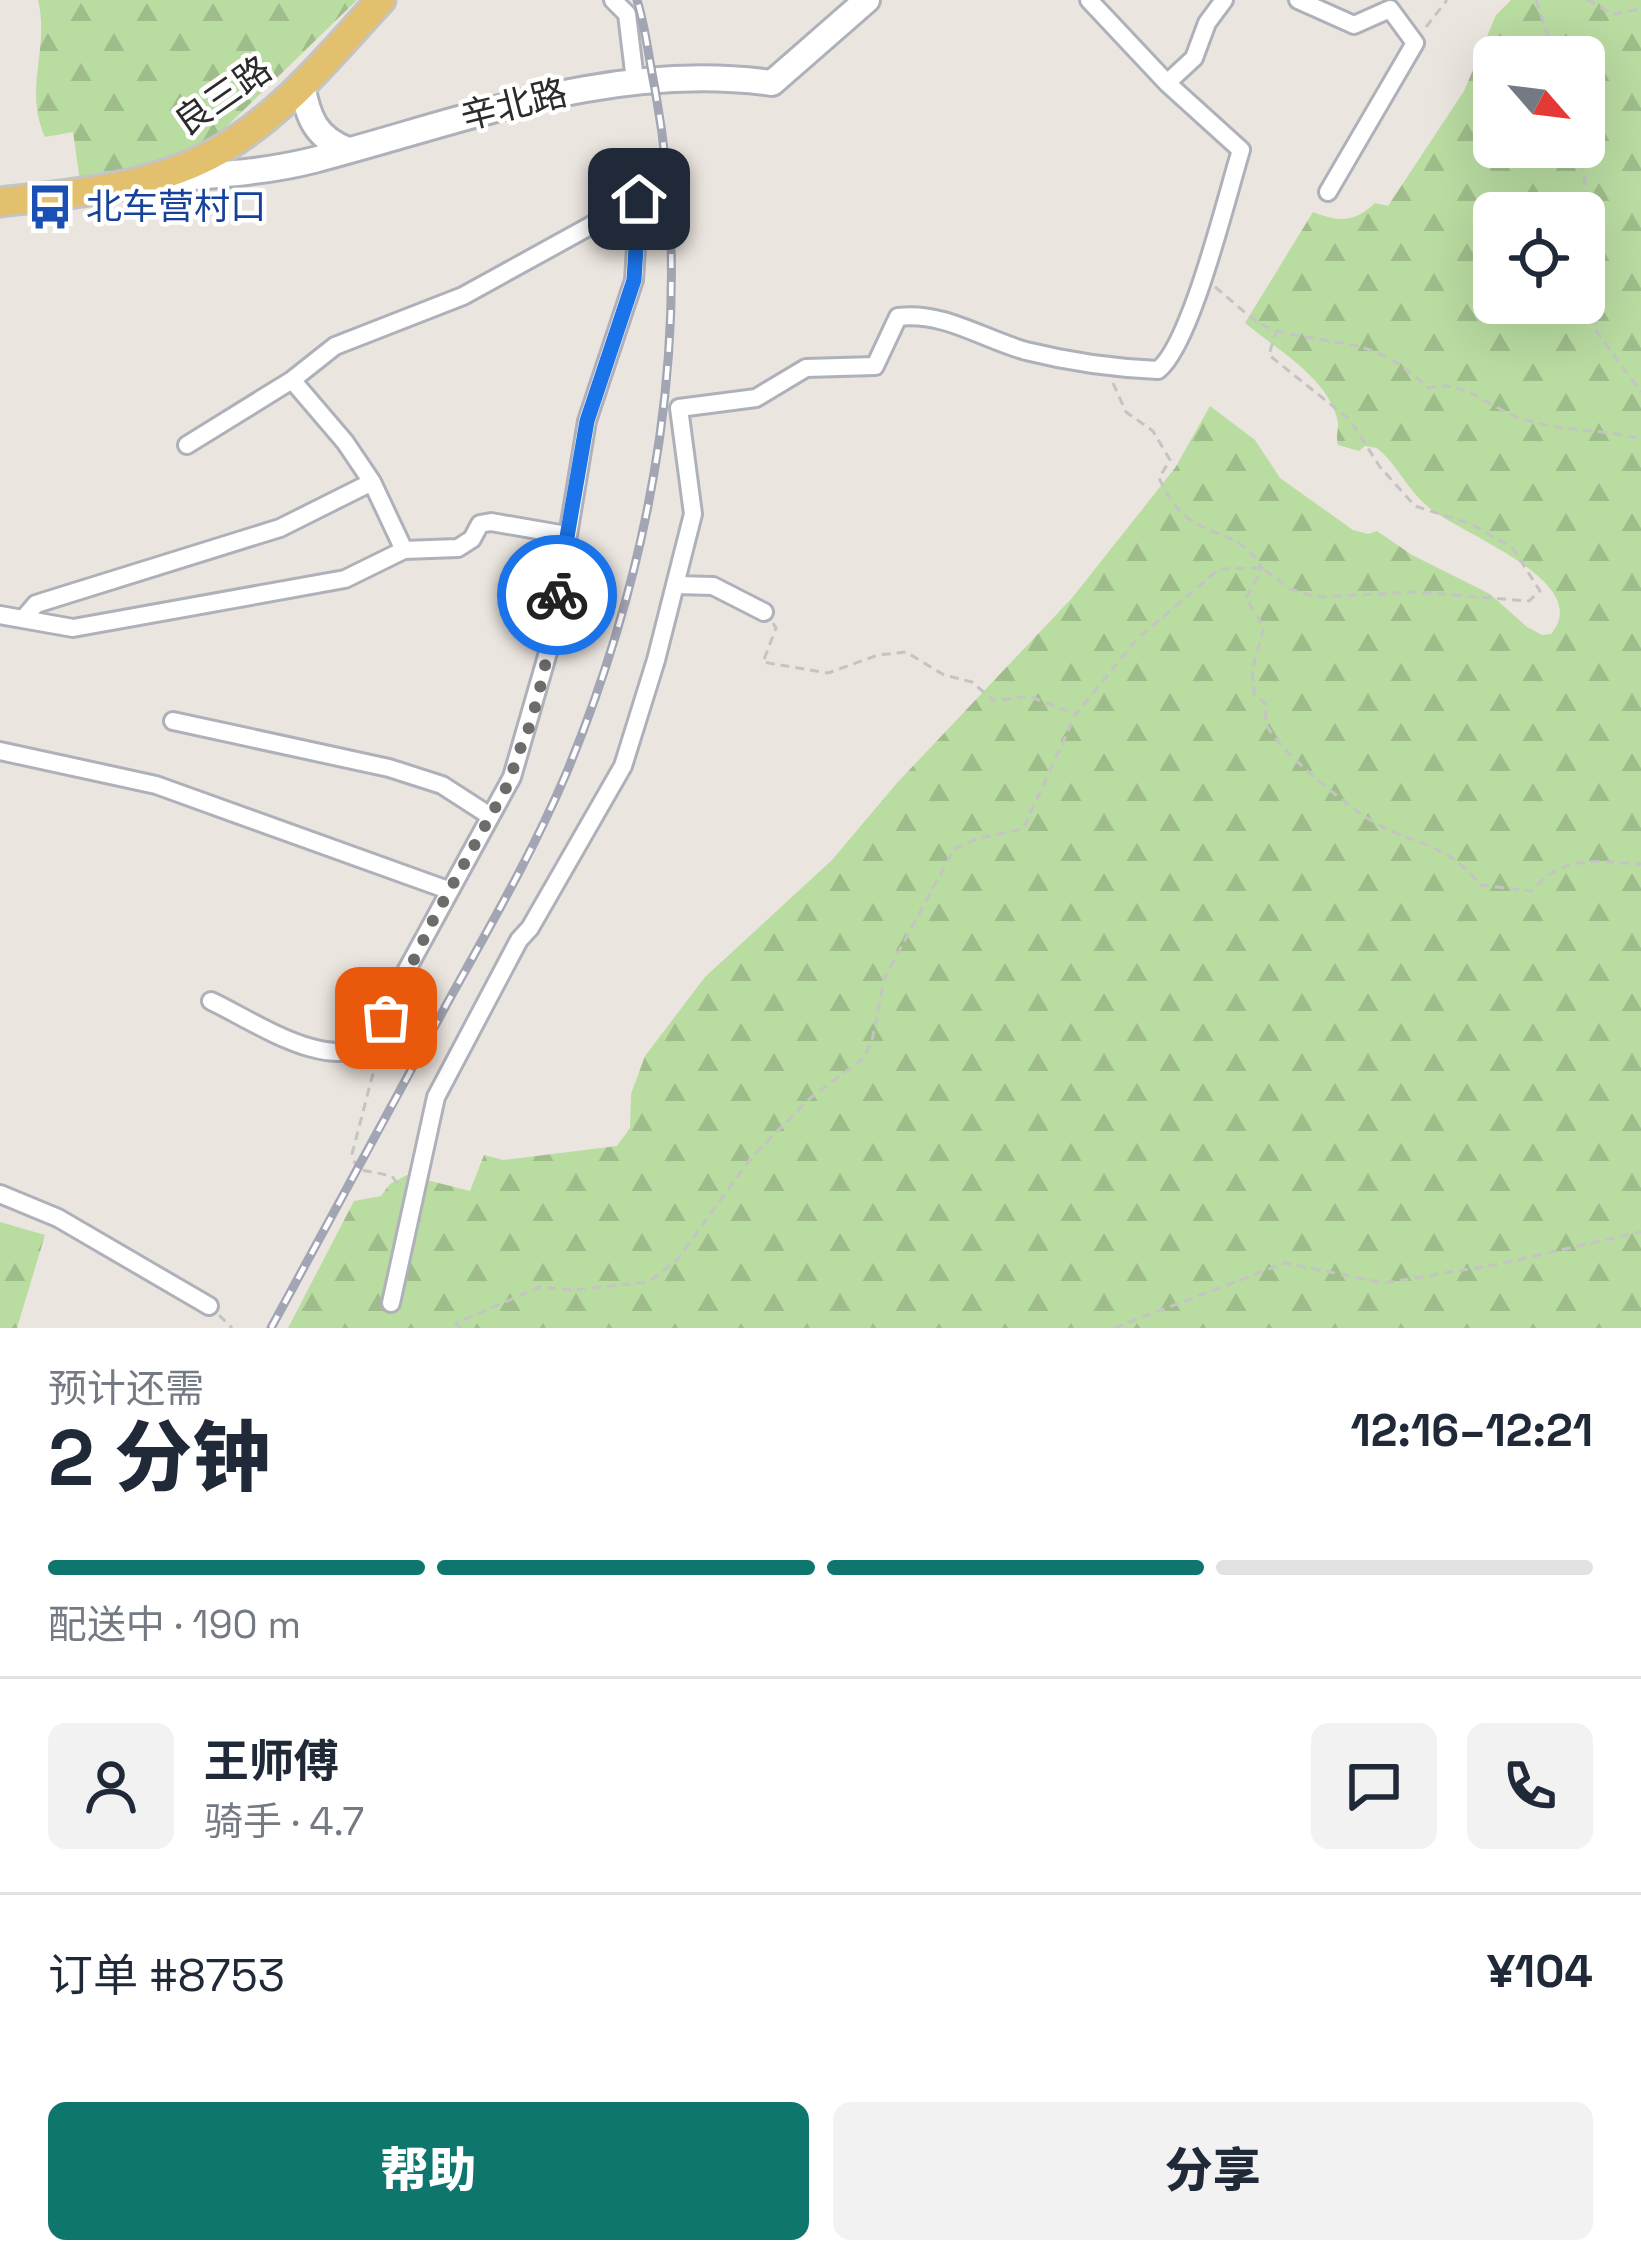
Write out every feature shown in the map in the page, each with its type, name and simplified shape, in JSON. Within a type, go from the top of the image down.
[{"type":"main road","name":"良三路","points":[[0,202],[136,182],[193,164],[230,145],[302,85],[381,0]]},
{"type":"street","points":[[613,0],[627,14],[635,80]]},
{"type":"street","name":"辛北路","points":[[136,182],[267,168],[560,91],[702,77],[772,83],[866,0]]},
{"type":"street","points":[[391,1303],[436,1097],[519,940],[622,766],[693,514],[680,409],[756,398],[806,368],[875,366],[898,317],[915,314],[1022,350],[1095,365],[1158,370],[1166,364],[1202,277],[1241,150],[1089,0]]},
{"type":"street","points":[[1167,82],[1194,58],[1207,23],[1224,0]]},
{"type":"street","points":[[1298,0],[1354,25],[1390,9],[1414,43],[1328,192]]},
{"type":"street","points":[[302,85],[316,130],[326,141],[347,150]]},
{"type":"street","points":[[187,445],[292,380],[335,346],[463,296],[639,199],[634,280],[587,421],[549,649],[529,728],[514,758],[512,777],[376,1029],[377,1039],[344,1055],[319,1052],[212,1001]]},
{"type":"street","points":[[292,380],[372,482],[404,550]]},
{"type":"street","points":[[24,618],[36,604],[280,528],[372,482]]},
{"type":"street","points":[[0,615],[74,628],[346,579],[404,550],[458,548],[472,539],[480,524],[491,522],[566,535]]},
{"type":"street","points":[[676,585],[713,586],[764,612]]},
{"type":"street","points":[[173,721],[388,768],[442,785],[490,817]]},
{"type":"street","points":[[0,751],[156,785],[448,890]]},
{"type":"street","points":[[0,1194],[58,1219],[209,1306]]},
{"type":"path","points":[[1414,43],[1447,0]]},
{"type":"path","points":[[1536,0],[1549,36]]},
{"type":"path","points":[[1587,0],[1614,14],[1641,10]]},
{"type":"path","points":[[1202,277],[1276,331],[1363,346],[1407,368],[1428,388],[1447,383],[1550,427],[1611,431],[1641,439]]},
{"type":"path","points":[[1595,324],[1641,392]]},
{"type":"path","points":[[1095,365],[1113,382],[1126,412],[1153,431],[1170,460],[1159,478],[1168,499],[1196,524],[1250,549],[1262,568],[1290,590],[1317,597],[1414,592],[1529,601],[1540,590],[1512,547],[1471,524],[1415,506],[1380,467],[1350,420],[1269,355],[1276,331]]},
{"type":"path","points":[[458,1326],[540,1287],[573,1290],[649,1282],[676,1260],[751,1157],[809,1099],[864,1058],[884,979],[954,849],[1023,829],[1076,714],[1136,639],[1219,569],[1262,568]]},
{"type":"path","points":[[1262,568],[1246,598],[1264,627],[1252,670],[1254,694],[1266,704],[1265,722],[1281,747],[1356,812],[1461,861],[1480,885],[1532,891],[1546,874],[1580,860],[1641,864]]},
{"type":"path","points":[[764,612],[776,628],[763,662],[828,673],[878,655],[906,652],[944,675],[972,682],[994,701],[1028,696],[1076,714]]},
{"type":"path","points":[[368,1046],[374,1066],[352,1154],[357,1169],[392,1176],[412,1208]]},
{"type":"path","points":[[1114,1328],[1285,1263],[1384,1283],[1499,1264],[1641,1232]]},
{"type":"green space","points":[[38,0],[357,0],[218,135],[178,159],[81,188],[73,132],[45,137],[39,119]]},
{"type":"green space","points":[[1511,0],[1641,0],[1641,1328],[288,1328],[354,1201],[381,1196],[390,1184],[407,1175],[470,1191],[484,1155],[503,1160],[617,1146],[630,1128],[631,1094],[645,1056],[705,977],[832,860],[897,783],[1072,598],[1175,468],[1210,406],[1255,440],[1280,478],[1353,530],[1377,531],[1412,555],[1490,594],[1527,627],[1551,634],[1560,614],[1555,595],[1539,577],[1427,506],[1377,448],[1365,446],[1359,451],[1338,445],[1337,418],[1322,390],[1245,323],[1313,212],[1346,219],[1375,203],[1388,206],[1464,91],[1473,70],[1473,168],[1605,168],[1605,36],[1487,36],[1496,15]]},
{"type":"green space","points":[[0,1222],[45,1235],[17,1328],[0,1328]]},
{"type":"railway","points":[[271,1328],[540,832],[597,692],[623,609],[660,438],[669,351],[667,176],[637,0]]},
{"type":"way so far","points":[[386,1018],[398,986],[512,777],[549,649],[557,595]]},
{"type":"place","name":"北车营村口","points":[[50,207]]},
{"type":"route","points":[[557,595],[587,421],[634,280],[639,199]]}]
